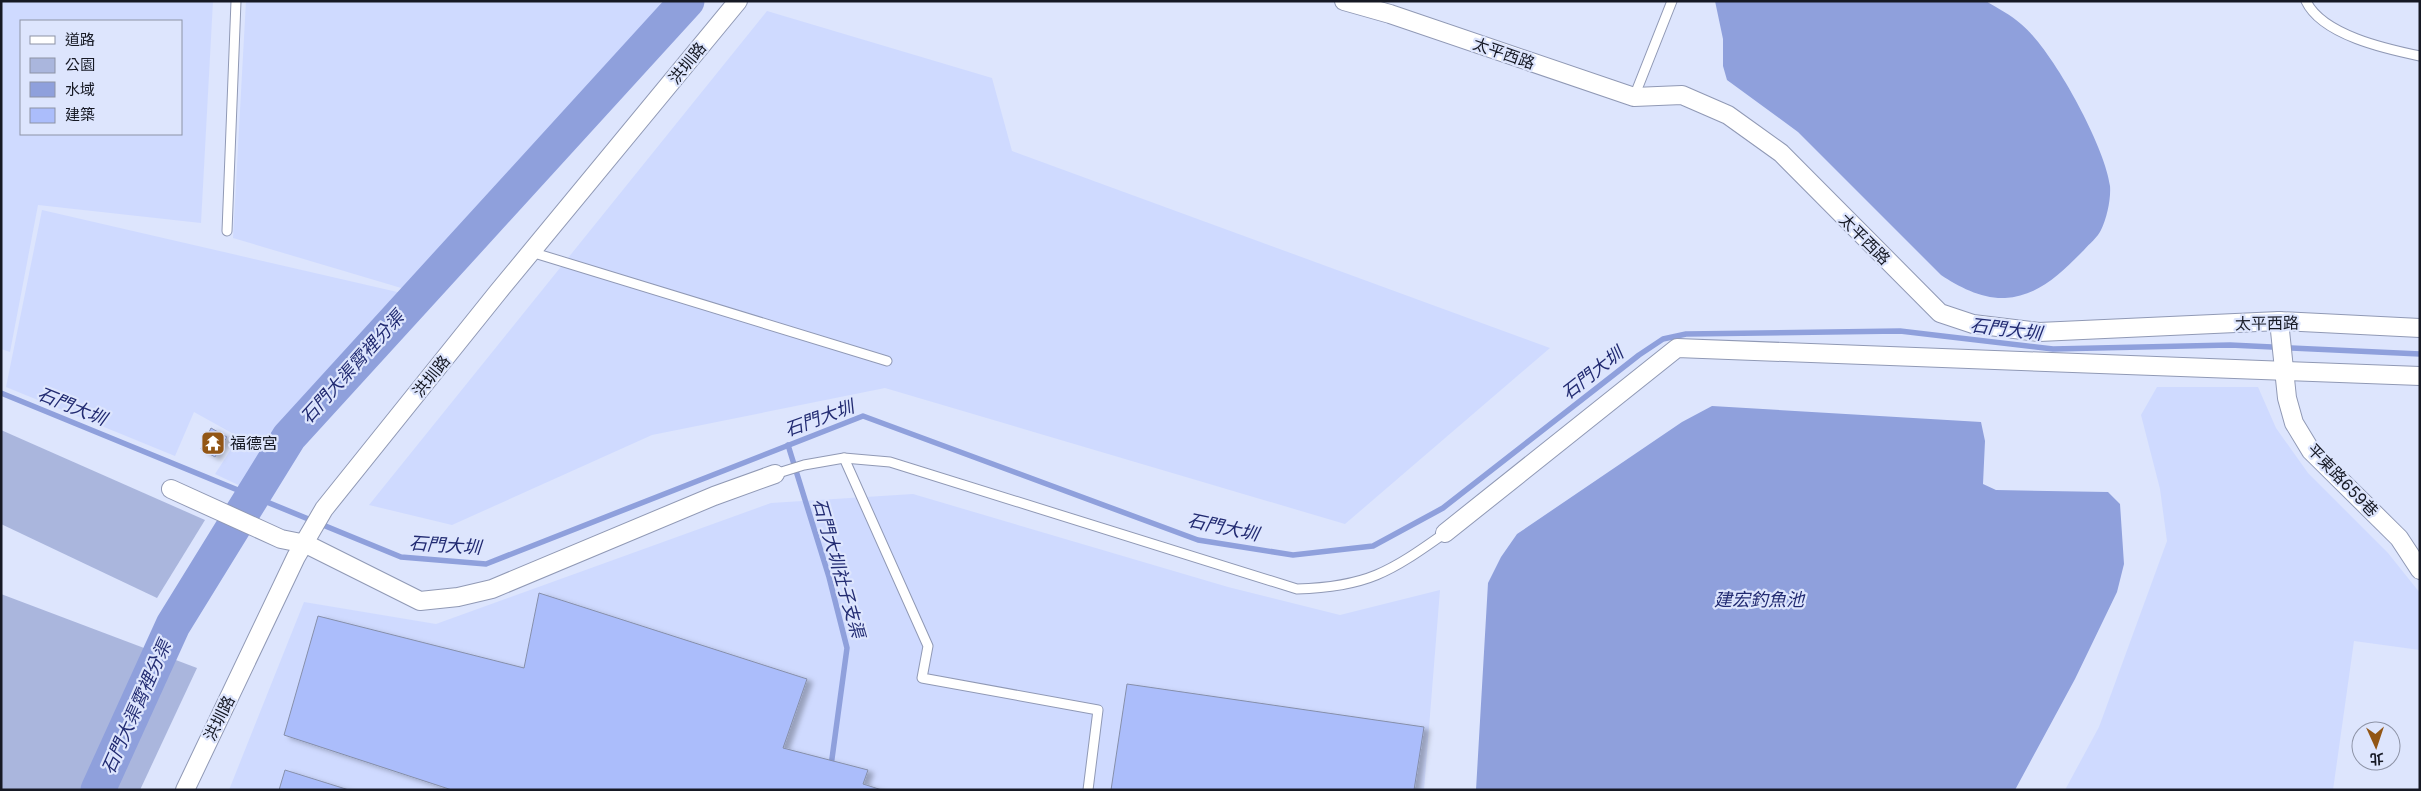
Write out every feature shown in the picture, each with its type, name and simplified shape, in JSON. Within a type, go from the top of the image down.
[{"type":"street","name":"洪圳路","points":[[184,790],[296,557],[324,509],[531,252],[738,1]]},
{"type":"street","name":"太平西路","points":[[1344,1],[1392,8],[1634,97],[1682,95],[1728,115],[1781,153],[1940,313],[1973,324],[2038,332],[2420,328]]},
{"type":"street","name":"平東路659巷","points":[[2280,328],[2283,366],[2294,423],[2311,451],[2399,538],[2420,570]]},
{"type":"street","points":[[1445,533],[1677,348],[2283,366],[2420,376]]},
{"type":"street","points":[[171,489],[281,538],[309,537],[420,601],[458,597],[492,588],[714,496],[775,474]]},
{"type":"lane","points":[[227,231],[236,1]]},
{"type":"lane","points":[[1634,97],[1672,1]]},
{"type":"lane","points":[[2306,1],[2309,8],[2338,31],[2384,49],[2420,56]]},
{"type":"lane","points":[[531,252],[887,361]]},
{"type":"lane","points":[[844,458],[928,646],[922,678],[1098,710],[1088,790]]},
{"type":"lane","points":[[775,474],[804,465],[844,458],[890,462],[1298,590],[1331,588],[1364,582],[1399,566],[1445,533]]},
{"type":"shaded area","points":[[1,1],[213,1],[201,223],[38,205],[10,352],[1,349]]},
{"type":"shaded area","points":[[246,1],[678,1],[408,290],[233,238]]},
{"type":"shaded area","points":[[767,11],[992,78],[1012,151],[1550,348],[1345,524],[885,388],[652,435],[452,525],[369,505]]},
{"type":"shaded area","points":[[42,210],[406,294],[284,433],[249,490],[215,474],[239,437],[194,412],[175,456],[6,387]]},
{"type":"shaded area","points":[[2157,387],[2258,387],[2276,428],[2308,473],[2388,553],[2420,593],[2420,650],[2354,641],[2333,790],[2065,790],[2099,727],[2167,541],[2160,489],[2141,415]]},
{"type":"shaded area","points":[[913,494],[1228,587],[1340,615],[1440,590],[1424,790],[229,790],[304,602],[436,624],[771,503]]},
{"type":"green space","points":[[1,430],[205,520],[157,598],[1,524]]},
{"type":"green space","points":[[1,594],[197,668],[140,790],[1,790]]},
{"type":"water","points":[[1715,1],[1986,1],[2013,18],[2034,36],[2061,76],[2088,124],[2106,169],[2110,186],[2107,214],[2100,233],[2067,267],[2049,282],[2028,293],[2017,296],[2005,298],[1988,297],[1963,288],[1941,275],[1798,132],[1727,80],[1723,66],[1723,39]]},
{"type":"water","name":"建宏釣魚池","points":[[1712,406],[1981,422],[1985,441],[1983,484],[1996,490],[2108,492],[2120,504],[2124,564],[2117,592],[2075,679],[2015,790],[1476,790],[1488,583],[1501,557],[1517,534],[1682,422]]},
{"type":"building","name":"福德宮","points":[[211,428],[227,437],[215,457],[201,449]]},
{"type":"building","points":[[539,593],[807,679],[783,748],[868,770],[863,784],[882,790],[452,790],[284,735],[318,616],[524,668]]},
{"type":"building","points":[[1127,684],[1424,727],[1414,790],[1111,790]]},
{"type":"building","points":[[285,770],[349,790],[279,790]]},
{"type":"waterway","name":"石門大渠霄裡分渠","points":[[98,790],[173,625],[289,437],[687,1]]},
{"type":"waterway","name":"石門大圳","points":[[1,393],[401,557],[486,564],[863,416],[1198,540],[1293,555],[1373,546],[1443,508],[1639,355],[1663,339],[1686,334],[1900,331],[2053,349],[2230,345],[2420,354]]},
{"type":"waterway","name":"石門大圳社子支渠","points":[[788,445],[829,577],[847,648],[831,766]]},
{"type":"place","name":"福德宮","points":[[213,443]]}]
